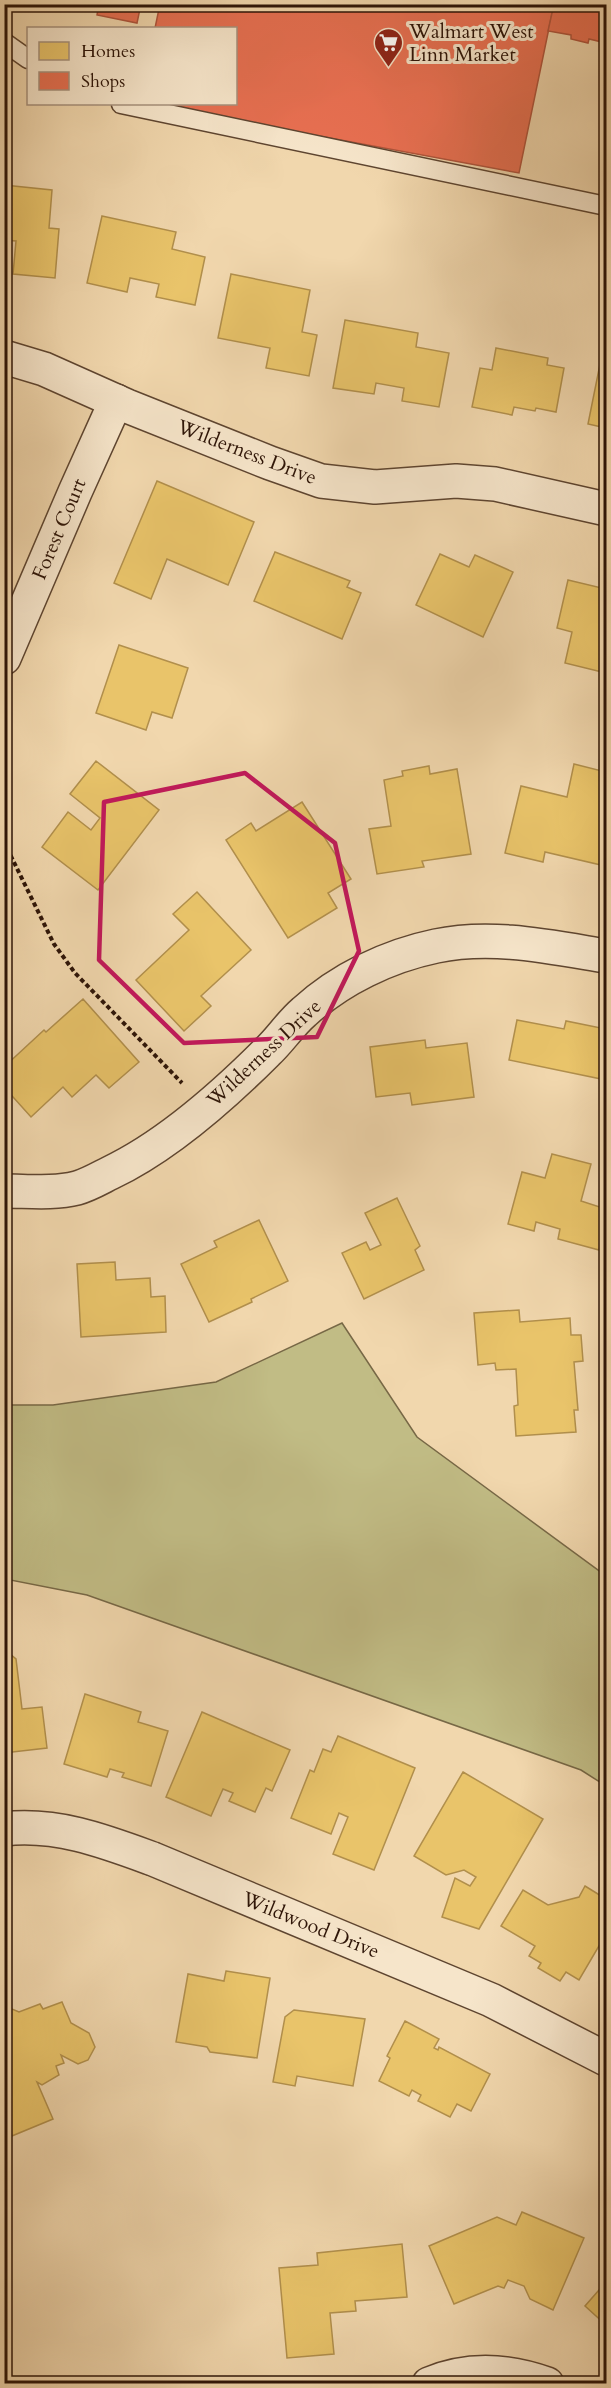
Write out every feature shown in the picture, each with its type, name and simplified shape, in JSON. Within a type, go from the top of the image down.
[{"type":"street","name":"Wilderness Drive","points":[[4,357],[44,369],[116,401],[321,481],[375,487],[456,481],[495,484],[606,509]]},
{"type":"street","name":"Forest Court","points":[[4,658],[116,401]]},
{"type":"street","name":"Wilderness Drive","points":[[4,1191],[46,1192],[77,1188],[138,1160],[173,1135],[268,1052],[304,1012],[343,983],[403,954],[470,941],[528,943],[606,956]]},
{"type":"street","name":"Wildwood Drive","points":[[4,1829],[59,1829],[100,1839],[153,1859],[491,2000],[606,2059]]},
{"type":"street","points":[[429,2384],[464,2373],[487,2372],[547,2384]]},
{"type":"lane","points":[[4,42],[27,58]]},
{"type":"lane","points":[[126,105],[606,206]]},
{"type":"path","points":[[4,842],[54,944],[75,973],[184,1085]]},
{"type":"highlighted area","points":[[245,773],[335,843],[359,951],[317,1037],[184,1043],[99,960],[104,802]]},
{"type":"shaded area","points":[[342,1323],[417,1437],[606,1576],[606,1786],[581,1770],[87,1595],[5,1579],[5,1405],[53,1405],[216,1382]]},
{"type":"building: Homes","points":[[4,185],[52,190],[49,228],[59,229],[55,278],[13,274],[16,241],[4,240]]},
{"type":"building: Homes","points":[[102,216],[176,232],[172,249],[205,257],[195,305],[156,297],[159,284],[130,278],[127,292],[87,283]]},
{"type":"building: Homes","points":[[231,274],[310,290],[302,332],[317,335],[309,376],[266,368],[270,348],[218,338]]},
{"type":"building: Homes","points":[[345,320],[418,333],[416,347],[449,353],[439,407],[402,401],[404,388],[376,383],[374,394],[333,388]]},
{"type":"building: Homes","points":[[496,348],[548,358],[547,365],[564,368],[556,412],[514,407],[512,415],[472,407],[480,368],[492,370]]},
{"type":"building: Homes","points":[[600,364],[606,365],[606,428],[588,424]]},
{"type":"building: Homes","points":[[157,481],[254,522],[228,585],[167,559],[151,599],[114,583]]},
{"type":"building: Homes","points":[[275,552],[350,581],[347,587],[361,593],[342,639],[254,601]]},
{"type":"building: Homes","points":[[440,554],[469,567],[475,555],[513,572],[483,637],[416,605]]},
{"type":"building: Homes","points":[[568,580],[606,589],[606,673],[565,663],[572,632],[557,628]]},
{"type":"building: Homes","points":[[119,645],[188,668],[172,718],[152,712],[146,730],[96,713]]},
{"type":"building: Homes","points":[[96,761],[159,810],[98,890],[42,847],[68,812],[91,830],[100,818],[70,794]]},
{"type":"building: Homes","points":[[574,764],[606,772],[606,842],[601,865],[545,852],[543,862],[505,853],[521,786],[567,797]]},
{"type":"building: Homes","points":[[429,766],[430,774],[457,769],[471,854],[422,861],[424,867],[377,874],[369,829],[391,826],[384,780],[403,776],[402,771]]},
{"type":"building: Homes","points":[[302,802],[351,879],[328,893],[337,908],[288,938],[226,840],[251,823],[256,831]]},
{"type":"building: Homes","points":[[197,892],[251,950],[201,996],[211,1006],[184,1031],[136,980],[189,930],[173,914]]},
{"type":"building: Homes","points":[[83,999],[139,1062],[109,1088],[96,1075],[72,1097],[63,1087],[31,1117],[4,1087],[4,1067],[44,1030],[46,1032]]},
{"type":"building: Homes","points":[[517,1020],[564,1029],[566,1021],[606,1029],[606,1080],[509,1060]]},
{"type":"building: Homes","points":[[425,1040],[426,1048],[467,1043],[474,1097],[412,1105],[410,1093],[376,1097],[370,1047]]},
{"type":"building: Homes","points":[[552,1154],[591,1164],[581,1201],[606,1209],[606,1223],[599,1250],[558,1239],[560,1229],[536,1222],[534,1231],[508,1224],[522,1172],[545,1178]]},
{"type":"building: Homes","points":[[397,1198],[420,1246],[415,1250],[424,1270],[364,1299],[342,1253],[366,1242],[370,1250],[381,1245],[365,1213]]},
{"type":"building: Homes","points":[[259,1220],[288,1281],[251,1299],[252,1302],[209,1322],[181,1264],[217,1247],[214,1241]]},
{"type":"building: Homes","points":[[115,1262],[116,1280],[150,1278],[151,1297],[165,1296],[166,1332],[81,1337],[77,1264]]},
{"type":"building: Homes","points":[[519,1310],[520,1322],[570,1318],[571,1335],[581,1335],[583,1361],[574,1362],[578,1410],[574,1410],[576,1432],[516,1436],[514,1406],[518,1405],[516,1369],[496,1370],[495,1363],[478,1365],[474,1313]]},
{"type":"building: Homes","points":[[4,1649],[16,1659],[22,1709],[42,1707],[47,1748],[4,1753]]},
{"type":"building: Homes","points":[[85,1694],[141,1712],[138,1722],[168,1731],[151,1786],[122,1777],[124,1773],[110,1769],[107,1777],[64,1764]]},
{"type":"building: Homes","points":[[202,1712],[290,1750],[272,1791],[266,1788],[255,1812],[229,1801],[233,1793],[223,1789],[211,1816],[166,1797]]},
{"type":"building: Homes","points":[[338,1736],[415,1768],[374,1870],[333,1854],[348,1817],[339,1813],[331,1834],[291,1818],[310,1770],[314,1772],[323,1749],[331,1752]]},
{"type":"building: Homes","points":[[463,1772],[543,1819],[479,1929],[442,1917],[455,1878],[470,1886],[476,1877],[464,1870],[446,1875],[414,1856]]},
{"type":"building: Homes","points":[[585,1886],[606,1899],[606,1934],[579,1980],[566,1972],[560,1981],[538,1968],[541,1963],[529,1956],[535,1946],[501,1926],[523,1890],[548,1905],[579,1897]]},
{"type":"building: Homes","points":[[226,1971],[270,1978],[257,2058],[210,2052],[207,2047],[176,2042],[188,1974],[224,1981]]},
{"type":"building: Homes","points":[[62,2002],[71,2023],[89,2033],[95,2047],[88,2060],[78,2064],[61,2055],[64,2063],[56,2066],[59,2075],[42,2085],[37,2082],[53,2119],[7,2138],[4,2134],[4,2012],[12,2009],[19,2012],[40,2004],[43,2009]]},
{"type":"building: Homes","points":[[294,2010],[365,2019],[353,2086],[297,2076],[295,2086],[273,2082],[285,2017]]},
{"type":"building: Homes","points":[[405,2021],[439,2039],[434,2048],[438,2050],[439,2047],[490,2074],[471,2111],[457,2104],[450,2117],[418,2101],[421,2095],[412,2090],[409,2096],[379,2081],[390,2058],[387,2056]]},
{"type":"building: Homes","points":[[522,2212],[584,2238],[553,2310],[530,2299],[524,2286],[508,2280],[504,2288],[498,2286],[454,2304],[429,2246],[497,2217],[516,2225]]},
{"type":"building: Homes","points":[[402,2244],[407,2297],[355,2301],[356,2311],[330,2313],[334,2354],[287,2358],[279,2268],[318,2265],[317,2253]]},
{"type":"building: Homes","points":[[606,2282],[606,2325],[585,2306]]},
{"type":"building: Shops","points":[[99,4],[141,4],[137,23],[97,15]]},
{"type":"building: Shops","name":"Walmart West Linn Market","points":[[160,4],[554,4],[519,173],[150,105],[237,105],[237,27],[155,27]]},
{"type":"building: Shops","points":[[554,4],[606,4],[606,43],[589,39],[588,43],[571,39],[571,35],[548,31]]},
{"type":"place","name":"Walmart West Linn Market","points":[[388,68]]}]
